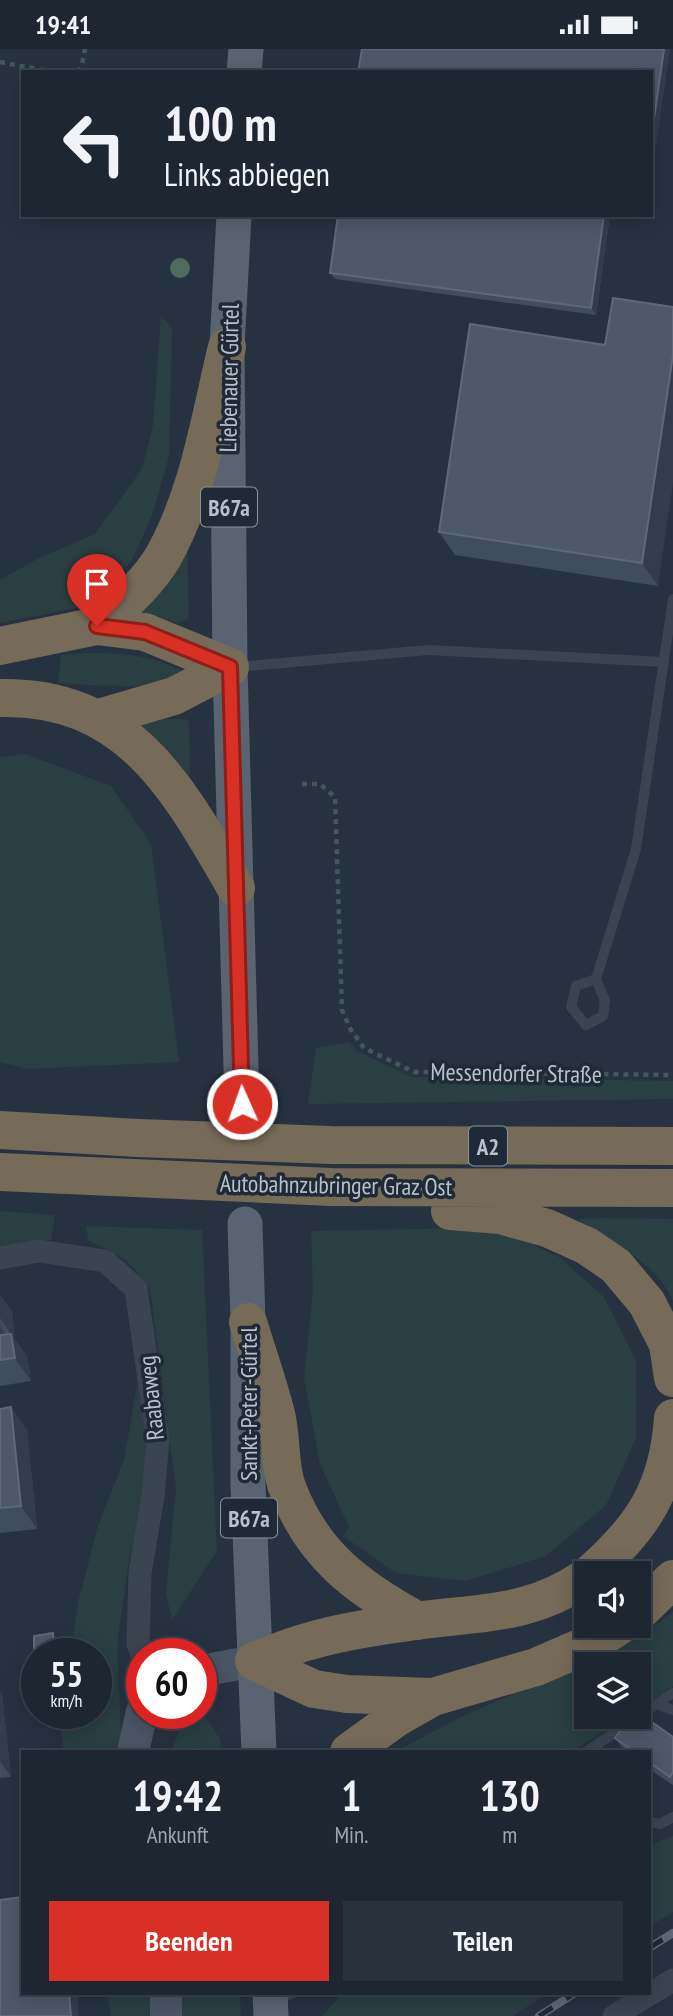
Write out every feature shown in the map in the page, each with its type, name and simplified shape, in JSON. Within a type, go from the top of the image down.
[{"type":"highway","points":[[97,626],[120,608],[162,558],[184,514],[227,347]]},
{"type":"highway","points":[[0,646],[97,626],[145,632],[230,667]]},
{"type":"highway","points":[[99,718],[174,696],[230,667]]},
{"type":"highway","points":[[0,698],[50,702],[99,718],[133,742],[162,772],[197,820],[236,888]]},
{"type":"highway","points":[[0,1112],[70,1133]]},
{"type":"highway","name":"Autobahnzubringer Graz Ost","points":[[0,1130],[331,1145],[673,1146]]},
{"type":"highway","name":"Autobahnzubringer Graz Ost","points":[[0,1172],[393,1189],[673,1188]]},
{"type":"highway","points":[[393,1189],[451,1212],[500,1215],[547,1228],[597,1253],[615,1266],[647,1303],[668,1344],[673,1378]]},
{"type":"highway","points":[[248,1322],[277,1416],[286,1485],[301,1516],[329,1558],[348,1577],[380,1600],[418,1621]]},
{"type":"highway","points":[[605,1561],[640,1524],[662,1481],[673,1418]]},
{"type":"highway","points":[[651,1600],[673,1579]]},
{"type":"highway","points":[[254,1661],[312,1640],[418,1621],[508,1611],[546,1601],[574,1584]]},
{"type":"highway","points":[[352,1750],[387,1724],[433,1697],[536,1667],[601,1638]]},
{"type":"highway","points":[[254,1661],[314,1689],[347,1694],[433,1697]]},
{"type":"main road","points":[[244,70],[246,49]]},
{"type":"main road","name":"Liebenauer Gürtel","points":[[230,667],[227,347],[234,217]]},
{"type":"main road","name":"B67a","points":[[230,667],[242,1104]]},
{"type":"main road","name":"Sankt-Peter-Gürtel","points":[[245,1224],[248,1485],[259,1750]]},
{"type":"street","name":"Raabaweg","points":[[0,1258],[39,1251],[105,1261],[136,1289],[158,1440],[153,1496],[140,1573],[138,1638]]},
{"type":"street","points":[[217,1668],[254,1661]]},
{"type":"street","points":[[133,1750],[138,1729]]},
{"type":"street","points":[[651,1993],[673,1980]]},
{"type":"street","points":[[166,1995],[166,2016]]},
{"type":"street","points":[[614,2016],[648,1995]]},
{"type":"lane","points":[[596,979],[636,849],[673,599]]},
{"type":"lane","points":[[230,667],[428,650],[664,662]]},
{"type":"lane","points":[[651,1708],[673,1693]]},
{"type":"lane","points":[[657,1704],[673,1710]]},
{"type":"lane","points":[[589,1750],[619,1729]]},
{"type":"lane","points":[[651,1822],[660,1824],[673,1817]]},
{"type":"path","points":[[79,70],[85,49]]},
{"type":"path","points":[[0,62],[42,70]]},
{"type":"path","name":"Messendorfer Straße","points":[[302,784],[320,784],[335,797],[342,1010],[351,1030],[364,1048],[414,1072],[673,1075]]},
{"type":"green space","points":[[161,316],[172,328],[169,456],[152,516],[131,562],[86,606],[0,623],[0,580],[41,557],[95,534],[142,469],[153,426]]},
{"type":"green space","points":[[187,552],[189,616],[186,620],[178,623],[139,613]]},
{"type":"green space","points":[[85,653],[146,658],[181,671],[171,682],[161,685],[58,683],[61,655]]},
{"type":"green space","points":[[186,719],[189,722],[190,781],[133,721]]},
{"type":"green space","points":[[25,754],[111,786],[151,844],[179,1062],[27,1069],[0,1062],[0,757]]},
{"type":"green space","points":[[349,1042],[359,1052],[412,1077],[673,1081],[673,1099],[308,1104],[316,1048]]},
{"type":"green space","points":[[0,1211],[55,1215],[51,1240],[0,1246]]},
{"type":"green space","points":[[578,1219],[673,1219],[673,1301],[666,1288],[645,1264]]},
{"type":"green space","points":[[86,1226],[202,1230],[217,1551],[172,1620],[166,1594],[176,1488],[150,1288],[126,1260],[88,1240]]},
{"type":"green space","points":[[470,1228],[518,1238],[559,1257],[604,1297],[636,1361],[636,1438],[606,1505],[546,1556],[466,1581],[396,1573],[343,1536],[349,1527],[320,1464],[304,1378],[313,1292],[311,1231]]},
{"type":"green space","points":[[139,1375],[157,1451],[129,1561],[117,1645],[122,1750],[64,1750],[60,1729],[112,1729],[112,1638],[73,1638],[79,1599],[98,1526],[124,1460]]},
{"type":"green space","points":[[673,1612],[673,1686],[651,1702],[651,1652],[607,1652],[638,1638],[651,1638],[651,1628]]},
{"type":"green space","points":[[574,1667],[574,1729],[608,1729],[573,1750],[399,1750],[459,1718]]},
{"type":"green space","points":[[180,1729],[213,1729],[220,1739],[221,1750],[172,1750]]},
{"type":"green space","points":[[673,1836],[673,1912],[651,1926],[651,1844]]},
{"type":"green space","points":[[107,1995],[153,1995],[157,2016],[111,2016]]},
{"type":"green space","points":[[181,1995],[240,1995],[241,2016],[179,2016]]},
{"type":"green space","points":[[341,1995],[545,1995],[513,2016],[322,2016]]},
{"type":"building","points":[[362,49],[664,49],[653,126],[653,70],[358,70]]},
{"type":"building","points":[[338,217],[604,217],[591,308],[330,273]]},
{"type":"building","points":[[613,298],[673,307],[673,355],[642,563],[439,532],[470,324],[605,345]]},
{"type":"building","points":[[11,1334],[15,1358],[0,1360],[0,1335]]},
{"type":"building","points":[[11,1407],[21,1506],[0,1508],[0,1409]]},
{"type":"building","points":[[53,1633],[53,1638],[34,1638]]},
{"type":"building","points":[[651,1721],[673,1737],[673,1772],[670,1777],[651,1763],[651,1750],[631,1750],[615,1738],[621,1729],[651,1729]]},
{"type":"building","points":[[21,1897],[21,1995],[69,1995],[71,2016],[0,2016],[0,1900]]},
{"type":"railway","points":[[651,1947],[673,1933]]},
{"type":"railway","points":[[539,2016],[572,1995]]},
{"type":"route","points":[[97,626],[145,632],[230,667],[242,1104]]}]
